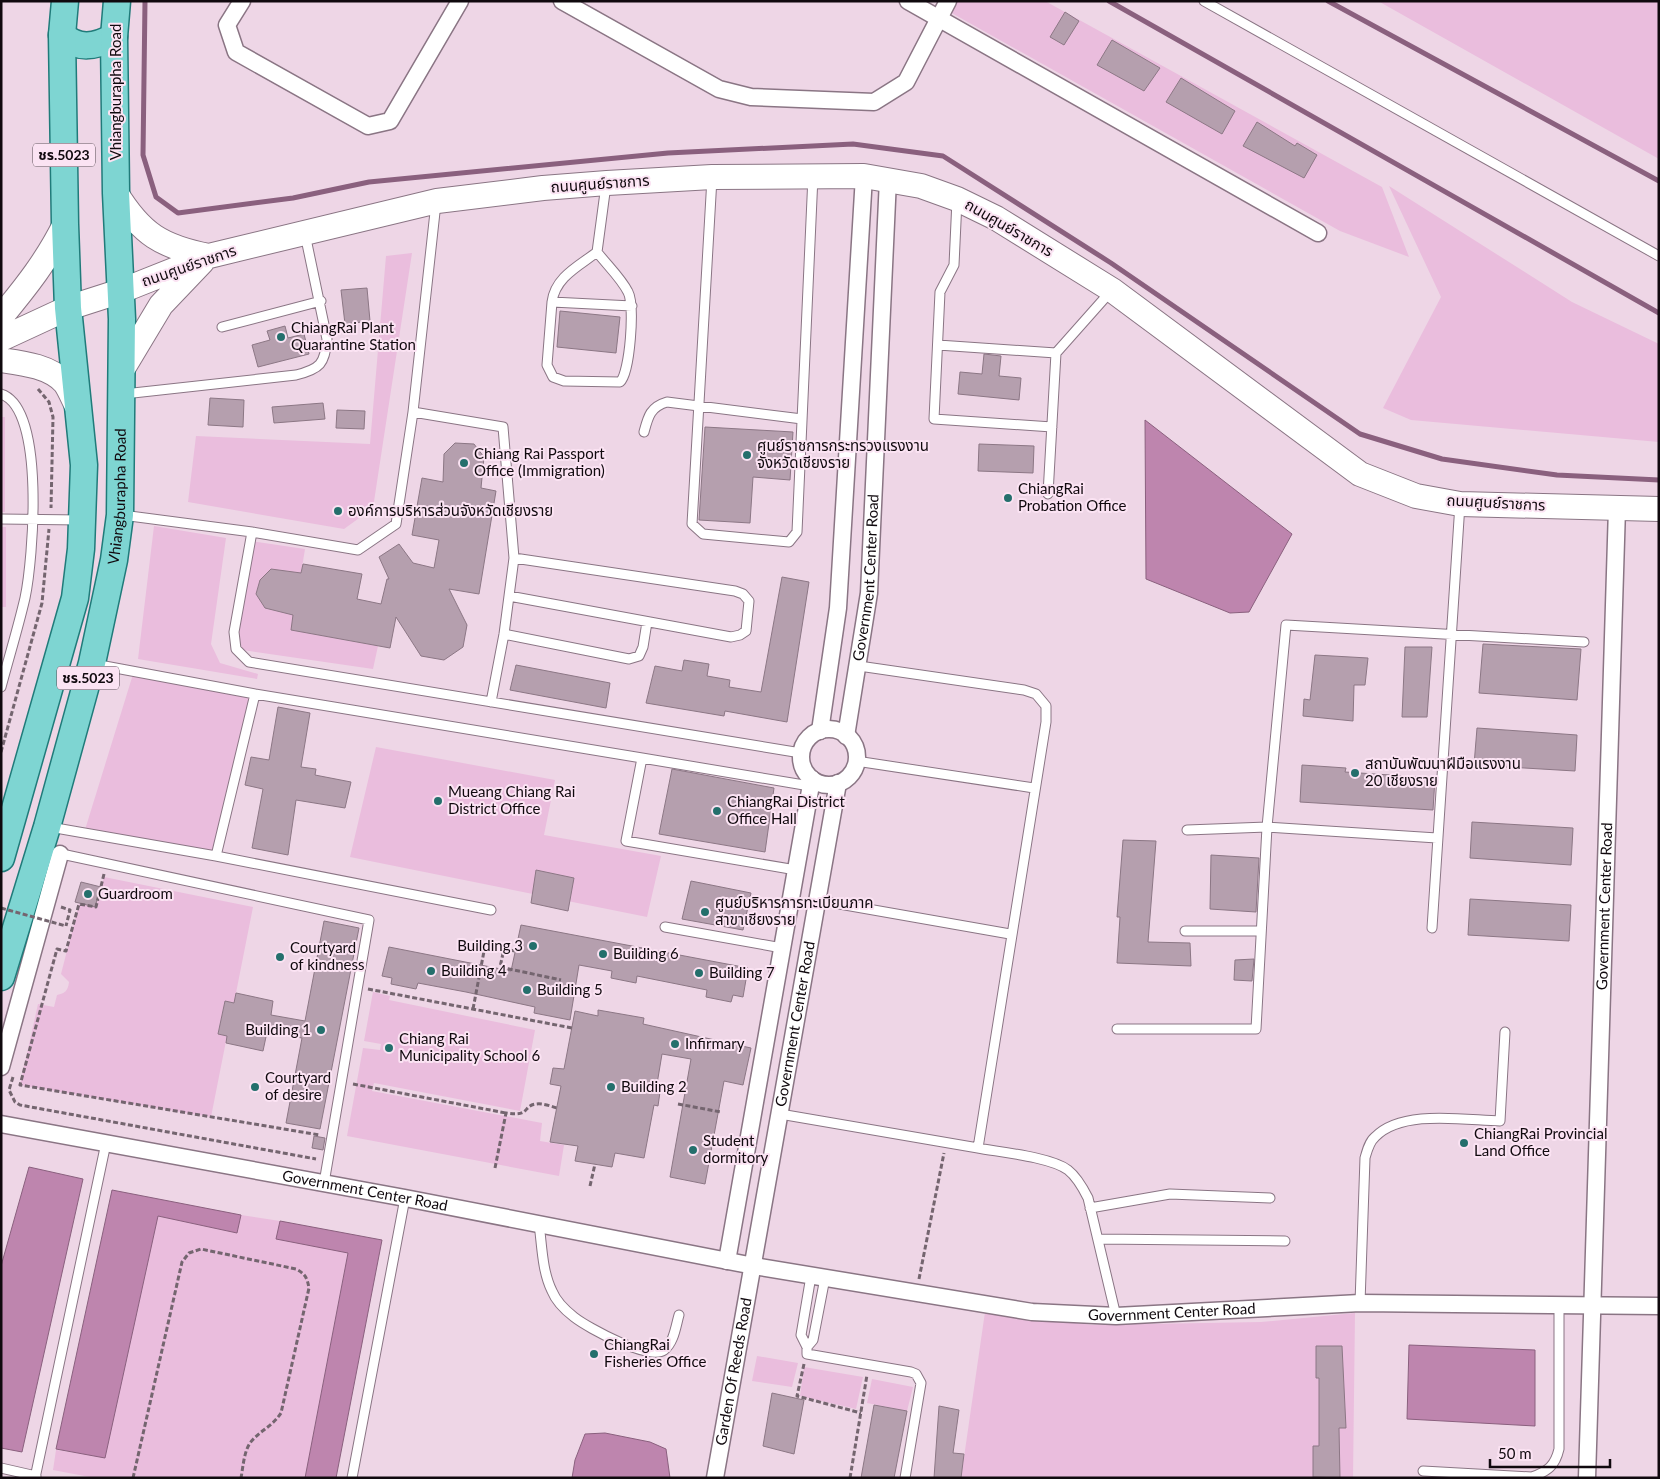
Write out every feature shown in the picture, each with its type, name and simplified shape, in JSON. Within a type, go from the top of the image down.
[{"type":"main road","name":"Vhiangburapha Road","points":[[1,858],[75,598],[83,517],[84,466],[68,308],[65,224],[62,35],[65,1]]},
{"type":"main road","name":"Vhiangburapha Road","points":[[1,977],[49,844],[92,663],[114,560],[120,515],[121,291],[116,193],[114,37],[117,1]]},
{"type":"main road","points":[[62,35],[71,44],[86,45],[101,45],[114,37]]},
{"type":"main road","points":[[83,517],[91,502],[103,497],[116,504],[120,515]]},
{"type":"street","points":[[242,1],[227,25],[236,52],[368,126],[390,121],[460,1]]},
{"type":"street","points":[[562,1],[719,89],[751,97],[874,102],[906,82],[937,18],[948,1]]},
{"type":"street","points":[[908,1],[1318,234]]},
{"type":"street","name":"ถนนศูนย์ราชการ","points":[[1,339],[68,308],[121,291],[209,256],[437,201],[543,188],[607,183],[712,177],[864,176],[921,186],[957,199],[996,218],[1112,290],[1360,474],[1416,496],[1460,504],[1659,509]]},
{"type":"street","name":"Government Center Road","points":[[820,731],[838,608],[864,176]]},
{"type":"street","name":"Government Center Road","points":[[846,736],[859,666],[869,593],[888,179]]},
{"type":"street","points":[[116,193],[134,220],[151,235],[186,252],[209,256]]},
{"type":"street","points":[[1,317],[28,286],[52,251],[65,224]]},
{"type":"street","points":[[122,382],[160,305],[209,256]]},
{"type":"street","points":[[1,360],[26,364],[48,372],[64,383],[78,408]]},
{"type":"street","name":"Government Center Road","points":[[1587,1478],[1617,508]]},
{"type":"street","points":[[820,731],[838,731],[852,743],[856,761],[847,778],[838,783],[829,785],[811,783],[803,767],[801,753],[807,739],[820,731]]},
{"type":"street","name":"Government Center Road","points":[[727,1261],[811,783]]},
{"type":"street","name":"Government Center Road","points":[[754,1266],[838,783]]},
{"type":"street","points":[[8,1069],[49,844]]},
{"type":"street","name":"Government Center Road","points":[[1,1124],[405,1198],[754,1266],[1032,1312],[1116,1316],[1360,1303],[1659,1306]]},
{"type":"street","name":"Garden Of Reeds Road","points":[[715,1478],[754,1266]]},
{"type":"lane","points":[[1204,1],[1659,256]]},
{"type":"lane","points":[[712,177],[692,524],[703,534],[789,542],[797,532],[813,175]]},
{"type":"lane","points":[[597,252],[626,288],[632,306],[628,363],[624,378],[620,382],[574,381],[552,376],[547,365],[552,302],[558,283],[563,277],[597,252],[607,183]]},
{"type":"lane","points":[[957,199],[954,265],[940,292],[934,419],[1052,427]]},
{"type":"lane","points":[[120,515],[252,532],[358,550],[396,524],[413,412],[437,201]]},
{"type":"lane","points":[[122,382],[311,371],[321,365],[326,353],[327,339],[321,301],[304,233]]},
{"type":"lane","points":[[1048,494],[1056,353],[1112,290]]},
{"type":"lane","points":[[222,327],[321,301]]},
{"type":"lane","points":[[552,302],[632,306]]},
{"type":"lane","points":[[938,345],[1056,353]]},
{"type":"lane","points":[[1,394],[22,412],[32,458],[33,518],[25,596],[1,687]]},
{"type":"lane","points":[[644,432],[648,415],[659,404],[667,402],[802,419]]},
{"type":"lane","points":[[413,412],[503,427],[514,558],[504,634],[490,702]]},
{"type":"lane","points":[[1432,928],[1460,504]]},
{"type":"lane","points":[[1,519],[83,517]]},
{"type":"lane","points":[[252,532],[234,632],[236,649],[249,662],[801,753]]},
{"type":"lane","points":[[509,596],[731,636],[740,636],[746,631],[749,601],[744,594],[735,591],[514,558]]},
{"type":"lane","points":[[504,634],[629,659],[639,656],[643,647],[647,622]]},
{"type":"lane","points":[[1117,1029],[1256,1029],[1267,827],[1286,624],[1584,642]]},
{"type":"lane","points":[[92,663],[255,694],[642,758],[811,783]]},
{"type":"lane","points":[[859,666],[1024,690],[1036,694],[1046,706],[1046,722],[1010,934],[978,1148]]},
{"type":"lane","points":[[216,856],[255,694]]},
{"type":"lane","points":[[642,758],[626,840],[796,870]]},
{"type":"lane","points":[[856,761],[1034,788]]},
{"type":"lane","points":[[1187,830],[1267,827],[1437,838]]},
{"type":"lane","points":[[49,844],[216,856],[491,910]]},
{"type":"lane","points":[[49,844],[107,864],[369,920],[324,1183]]},
{"type":"lane","points":[[828,902],[1010,934]]},
{"type":"lane","points":[[665,927],[782,948]]},
{"type":"lane","points":[[1185,931],[1261,931]]},
{"type":"lane","points":[[1360,1303],[1365,1158],[1369,1145],[1374,1137],[1386,1129],[1413,1119],[1500,1121],[1504,1032]]},
{"type":"lane","points":[[780,1114],[978,1148],[1053,1163],[1068,1170],[1080,1183],[1090,1208],[1116,1316]]},
{"type":"lane","points":[[1,1468],[38,1477],[106,1143]]},
{"type":"lane","points":[[1090,1208],[1170,1194],[1270,1198]]},
{"type":"lane","points":[[352,1478],[405,1198]]},
{"type":"lane","points":[[539,1224],[546,1276],[552,1292],[573,1317],[593,1330],[646,1352],[657,1353],[665,1350],[671,1342],[679,1315]]},
{"type":"lane","points":[[1098,1239],[1285,1241]]},
{"type":"lane","points":[[807,1350],[813,1340],[818,1277]]},
{"type":"lane","points":[[807,1350],[801,1335],[818,1277]]},
{"type":"lane","points":[[1423,1471],[1532,1477],[1546,1472],[1555,1463],[1560,1450],[1560,1306]]},
{"type":"lane","points":[[807,1350],[869,1365],[911,1372],[919,1378],[921,1383],[905,1478]]},
{"type":"path","points":[[107,864],[96,907],[79,904],[66,951],[58,949],[20,1084],[329,1137]]},
{"type":"path","points":[[1,908],[66,926],[70,910]]},
{"type":"path","points":[[57,927],[63,908]]},
{"type":"path","points":[[473,1009],[485,946]]},
{"type":"path","points":[[515,951],[504,949],[500,967],[561,980]]},
{"type":"path","points":[[358,987],[572,1028]]},
{"type":"path","points":[[8,1069],[9,1090],[15,1102],[20,1105],[287,1154],[318,1159],[323,1157]]},
{"type":"path","points":[[348,1083],[517,1115],[536,1104],[557,1108]]},
{"type":"path","points":[[678,1104],[720,1112]]},
{"type":"path","points":[[495,1168],[506,1112]]},
{"type":"path","points":[[917,1293],[946,1142]]},
{"type":"path","points":[[590,1186],[595,1164]]},
{"type":"path","points":[[133,1478],[182,1262],[189,1253],[201,1249],[296,1269],[304,1273],[308,1279],[309,1288],[281,1413],[275,1423],[256,1436],[249,1445],[241,1478]]},
{"type":"path","points":[[807,1350],[797,1396],[861,1413]]},
{"type":"path","points":[[850,1478],[869,1365]]},
{"type":"shaded area","points":[[957,1],[1045,1],[1382,187],[1409,257],[1340,231],[950,12]]},
{"type":"shaded area","points":[[1378,1],[1659,1],[1659,159]]},
{"type":"shaded area","points":[[1389,186],[1572,302],[1659,344],[1659,442],[1411,420],[1383,408],[1441,297]]},
{"type":"shaded area","points":[[412,253],[373,508],[344,529],[188,502],[196,436],[370,444],[386,256]]},
{"type":"shaded area","points":[[1,417],[5,417],[5,512],[1,512]]},
{"type":"shaded area","points":[[1145,420],[1292,534],[1249,612],[1230,613],[1146,579]]},
{"type":"shaded area","points":[[154,526],[226,538],[211,644],[220,663],[258,674],[257,679],[138,659]]},
{"type":"shaded area","points":[[1,527],[6,527],[6,607],[1,607]]},
{"type":"shaded area","points":[[251,541],[305,549],[299,586],[271,569],[260,580],[256,594],[265,608],[282,612],[296,603],[291,630],[378,646],[373,669],[236,649],[234,632]]},
{"type":"shaded area","points":[[134,671],[255,694],[216,856],[84,833]]},
{"type":"shaded area","points":[[376,747],[555,780],[544,835],[661,856],[647,917],[350,857]]},
{"type":"shaded area","points":[[104,877],[253,907],[234,1003],[225,1001],[218,1033],[227,1036],[211,1117],[20,1085],[38,1004],[54,1007],[57,995],[67,990],[69,982],[61,974],[79,904],[96,907]]},
{"type":"shaded area","points":[[373,992],[390,996],[389,1000],[535,1030],[520,1111],[374,1083],[372,1091],[542,1123],[540,1141],[564,1145],[559,1176],[347,1136],[363,1048],[380,1050],[381,1044],[364,1041]]},
{"type":"shaded area","points":[[29,1167],[83,1179],[22,1452],[1,1448],[1,1266]]},
{"type":"shaded area","points":[[112,1190],[241,1215],[237,1233],[158,1216],[105,1458],[56,1449]]},
{"type":"shaded area","points":[[241,1215],[280,1221],[277,1239],[348,1252],[305,1478],[95,1478],[53,1470],[56,1450],[105,1457],[158,1216],[237,1233]]},
{"type":"shaded area","points":[[280,1221],[382,1240],[336,1478],[305,1478],[348,1253],[276,1239]]},
{"type":"shaded area","points":[[985,1312],[1092,1325],[1261,1322],[1355,1313],[1353,1478],[961,1478]]},
{"type":"shaded area","points":[[1409,1345],[1535,1350],[1535,1426],[1407,1419]]},
{"type":"shaded area","points":[[757,1356],[798,1363],[792,1387],[752,1381]]},
{"type":"shaded area","points":[[804,1367],[863,1377],[856,1409],[800,1396]]},
{"type":"shaded area","points":[[872,1379],[913,1387],[907,1411],[867,1403]]},
{"type":"shaded area","points":[[605,1433],[650,1442],[666,1449],[670,1478],[572,1478],[575,1460],[585,1434]]},
{"type":"building","points":[[1065,12],[1079,21],[1064,45],[1050,37]]},
{"type":"building","points":[[1112,40],[1160,68],[1144,91],[1097,65]]},
{"type":"building","points":[[1181,78],[1235,111],[1222,134],[1166,102]]},
{"type":"building","points":[[1257,122],[1295,146],[1297,143],[1317,155],[1304,178],[1243,146]]},
{"type":"building","points":[[367,288],[370,321],[345,324],[341,290]]},
{"type":"building","points":[[560,311],[620,317],[616,353],[557,347]]},
{"type":"building","points":[[285,326],[288,338],[304,334],[309,354],[258,367],[252,345],[270,340],[267,331]]},
{"type":"building","points":[[984,354],[1001,356],[999,376],[1021,378],[1019,400],[958,394],[960,372],[982,374]]},
{"type":"building","points":[[210,398],[244,400],[243,427],[208,425]]},
{"type":"building","points":[[323,403],[325,419],[274,423],[272,407]]},
{"type":"building","points":[[337,410],[365,411],[364,429],[336,428]]},
{"type":"building","name":"ศูนย์ราชการกระทรวงแรงงาน จังหวัดเชียงราย","points":[[705,427],[793,432],[790,480],[753,477],[750,523],[699,520]]},
{"type":"building","points":[[455,443],[474,444],[484,457],[481,488],[496,491],[479,594],[449,589],[467,625],[463,647],[444,660],[421,656],[396,617],[390,648],[291,630],[293,615],[265,608],[256,594],[260,580],[271,569],[301,573],[303,564],[362,574],[357,599],[381,604],[387,579],[389,579],[379,557],[399,544],[413,563],[434,568],[439,540],[412,535],[422,478],[443,482],[444,454]]},
{"type":"building","points":[[979,444],[1034,446],[1033,473],[978,471]]},
{"type":"building","points":[[782,577],[809,582],[787,722],[725,711],[724,716],[646,703],[655,666],[682,671],[684,660],[709,664],[707,676],[730,680],[729,687],[761,692]]},
{"type":"building","points":[[1483,644],[1581,649],[1577,700],[1479,693]]},
{"type":"building","points":[[1405,647],[1432,647],[1427,717],[1402,717]]},
{"type":"building","points":[[1315,655],[1368,658],[1365,685],[1354,685],[1353,721],[1303,716],[1304,699],[1310,700]]},
{"type":"building","points":[[516,665],[610,683],[606,708],[510,690]]},
{"type":"building","points":[[278,707],[310,713],[301,767],[316,769],[315,775],[351,782],[345,808],[296,800],[288,855],[252,848],[263,789],[245,785],[251,757],[269,760]]},
{"type":"building","points":[[1477,728],[1577,735],[1575,771],[1474,765]]},
{"type":"building","points":[[1302,765],[1346,768],[1345,772],[1435,778],[1433,810],[1300,802]]},
{"type":"building","name":"ChiangRai District Office Hall","points":[[672,769],[774,788],[765,852],[659,834]]},
{"type":"building","points":[[1472,822],[1573,828],[1571,865],[1470,858]]},
{"type":"building","points":[[1123,840],[1156,841],[1148,942],[1190,943],[1191,966],[1117,963],[1120,917],[1117,917]]},
{"type":"building","points":[[1211,855],[1259,858],[1256,912],[1210,909]]},
{"type":"building","points":[[536,870],[574,878],[568,911],[531,903]]},
{"type":"building","points":[[691,881],[751,893],[743,930],[682,919]]},
{"type":"building","name":"Guardroom","points":[[81,882],[101,887],[95,907],[75,902]]},
{"type":"building","points":[[1470,899],[1571,905],[1569,941],[1468,935]]},
{"type":"building","name":"Building 1","points":[[324,921],[359,928],[320,1129],[286,1123],[302,1038],[267,1032],[263,1051],[226,1043],[227,1036],[218,1034],[225,1001],[234,1003],[236,993],[273,1001],[271,1015],[305,1021]]},
{"type":"building","points":[[521,925],[748,968],[743,997],[733,995],[731,1002],[706,997],[707,990],[637,976],[636,983],[611,978],[612,971],[579,965],[570,1020],[534,1013],[535,1007],[466,992],[418,983],[416,989],[391,984],[392,978],[382,976],[389,947],[511,971]]},
{"type":"building","points":[[1254,959],[1252,981],[1234,980],[1235,960]]},
{"type":"building","name":"Building 2","points":[[598,1010],[644,1018],[643,1024],[751,1048],[743,1085],[724,1081],[705,1184],[670,1177],[691,1059],[662,1054],[657,1084],[661,1085],[658,1106],[654,1105],[644,1158],[615,1153],[612,1167],[575,1161],[578,1146],[550,1142],[561,1086],[550,1084],[553,1068],[564,1069],[575,1011],[598,1016]]},
{"type":"building","points":[[314,1136],[325,1138],[323,1150],[312,1148]]},
{"type":"building","points":[[1316,1346],[1342,1346],[1346,1428],[1339,1428],[1340,1478],[1313,1477],[1313,1446],[1319,1446],[1319,1378],[1316,1378]]},
{"type":"building","points":[[772,1393],[804,1400],[794,1454],[763,1446]]},
{"type":"building","points":[[874,1405],[907,1411],[894,1478],[861,1478]]},
{"type":"building","points":[[939,1406],[959,1410],[953,1453],[964,1454],[961,1478],[934,1478]]},
{"type":"waterway","points":[[145,1],[143,155],[156,197],[178,213],[293,198],[369,182],[668,153],[853,144],[943,156],[1111,263],[1360,434],[1442,459],[1557,475],[1659,480]]},
{"type":"waterway","points":[[1109,1],[1659,313]]},
{"type":"waterway","points":[[1328,1],[1659,181]]},
{"type":"place","name":"ChiangRai Plant Quarantine Station","points":[[281,337]]},
{"type":"place","name":"ศูนย์ราชการกระทรวงแรงงาน จังหวัดเชียงราย","points":[[747,455]]},
{"type":"place","name":"Chiang Rai Passport Office (Immigration)","points":[[464,463]]},
{"type":"place","name":"ChiangRai Probation Office","points":[[1008,498]]},
{"type":"place","name":"องค์การบริหารส่วนจังหวัดเชียงราย","points":[[338,511]]},
{"type":"place","name":"สถาบันพัฒนาฝีมือแรงงาน 20 เชียงราย","points":[[1355,773]]},
{"type":"place","name":"Mueang Chiang Rai District Office","points":[[438,801]]},
{"type":"place","name":"ChiangRai District Office Hall","points":[[717,811]]},
{"type":"place","name":"Guardroom","points":[[88,894]]},
{"type":"place","name":"ศูนย์บริหารการทะเบียนภาค สาขาเชียงราย","points":[[705,912]]},
{"type":"place","name":"Building 3","points":[[533,946]]},
{"type":"place","name":"Building 6","points":[[603,954]]},
{"type":"place","name":"Courtyard of kindness","points":[[280,957]]},
{"type":"place","name":"Building 4","points":[[431,971]]},
{"type":"place","name":"Building 7","points":[[699,973]]},
{"type":"place","name":"Building 5","points":[[527,990]]},
{"type":"place","name":"Building 1","points":[[321,1030]]},
{"type":"place","name":"Infirmary","points":[[675,1044]]},
{"type":"place","name":"Chiang Rai Municipality School 6","points":[[389,1048]]},
{"type":"place","name":"Courtyard of desire","points":[[255,1087]]},
{"type":"place","name":"Building 2","points":[[611,1087]]},
{"type":"place","name":"ChiangRai Provincial Land Office","points":[[1464,1143]]},
{"type":"place","name":"Student dormitory","points":[[693,1150]]},
{"type":"place","name":"ChiangRai Fisheries Office","points":[[594,1354]]}]
